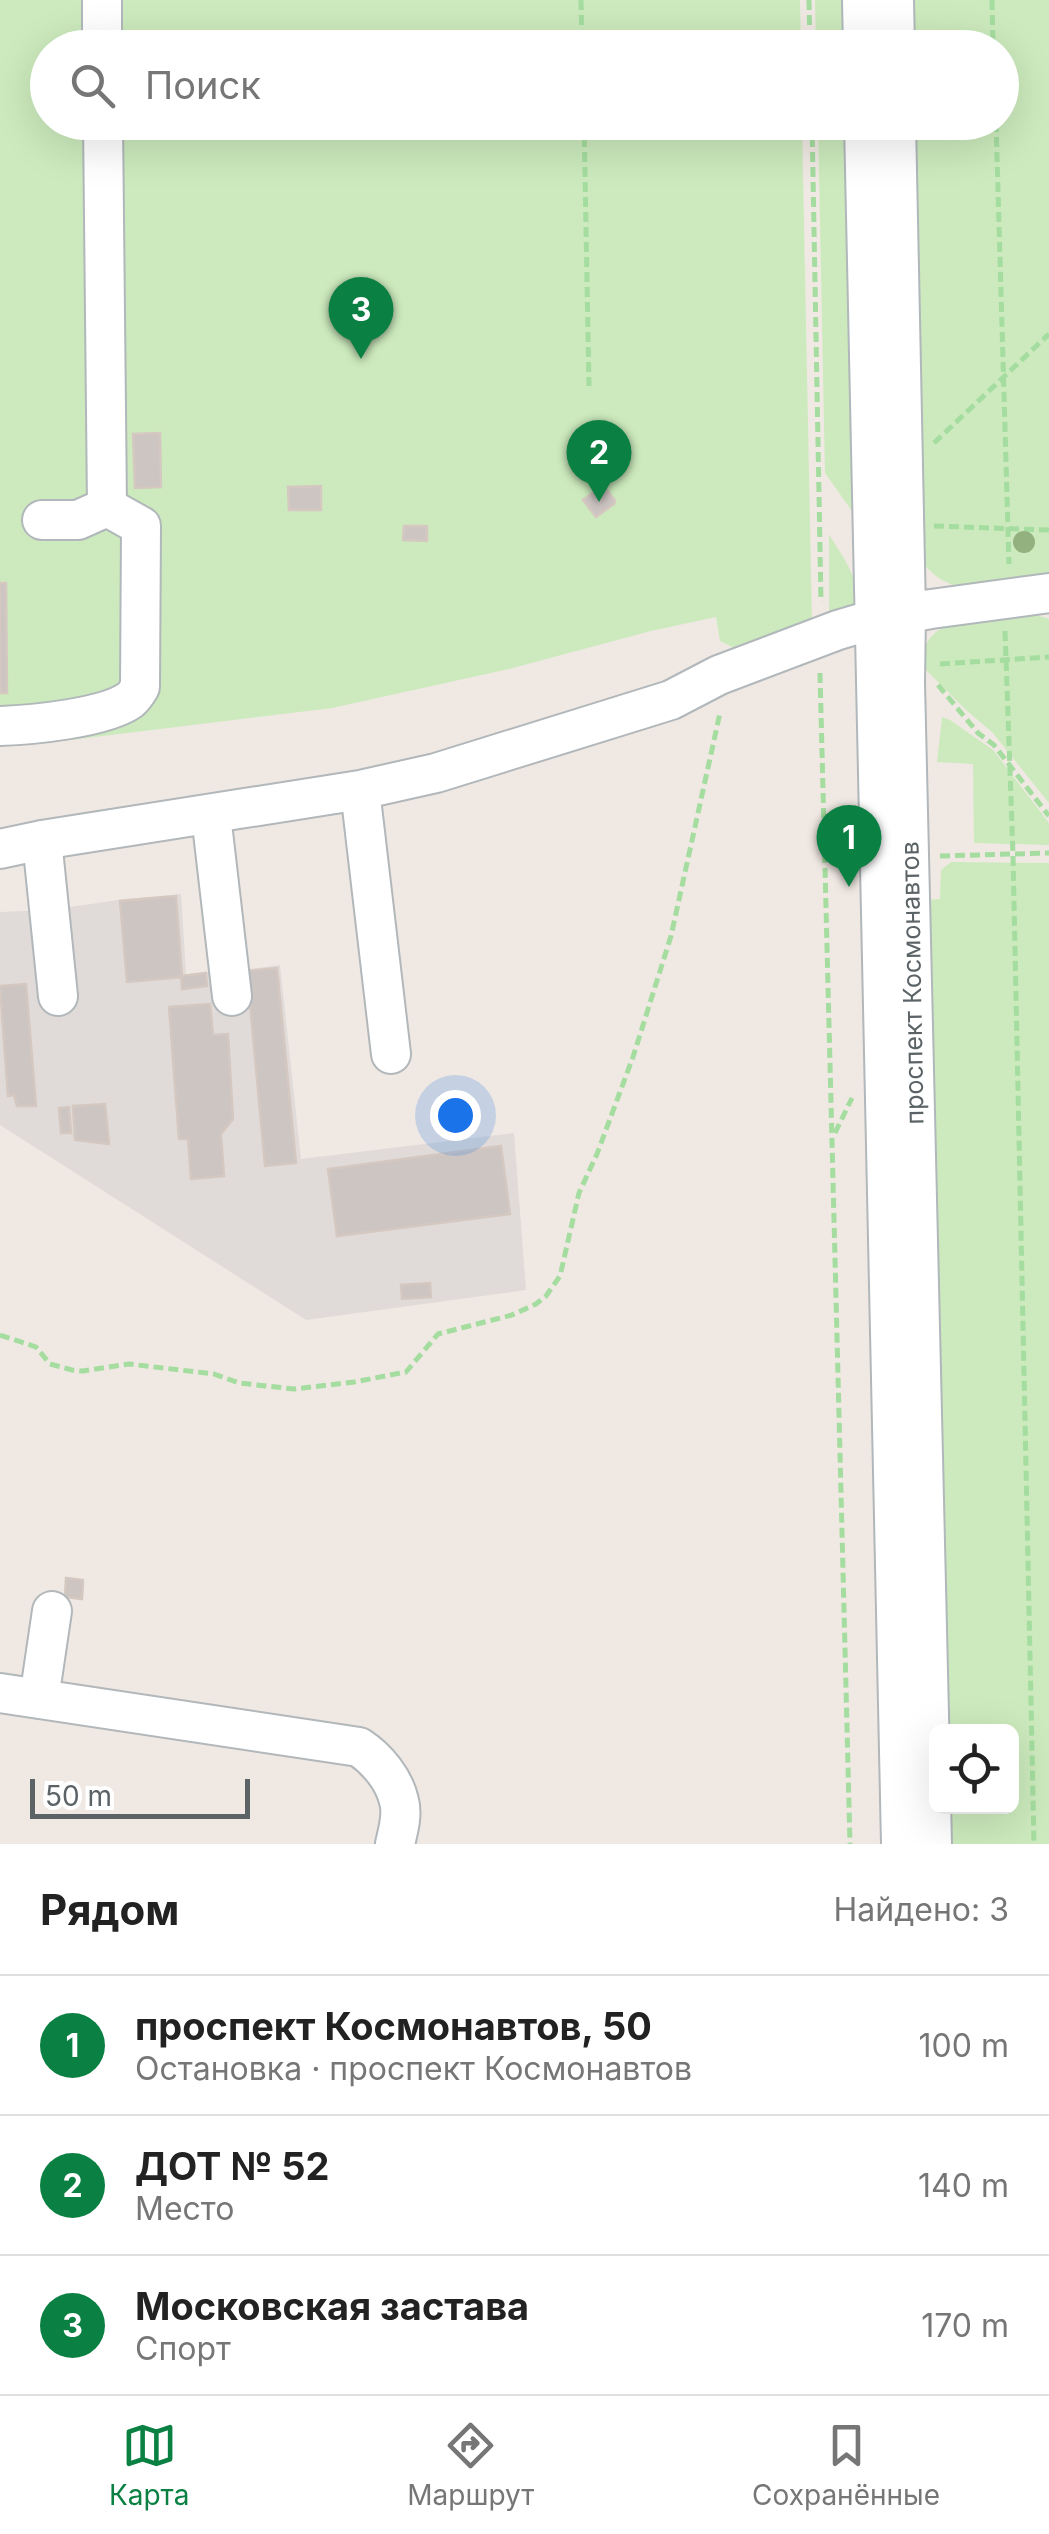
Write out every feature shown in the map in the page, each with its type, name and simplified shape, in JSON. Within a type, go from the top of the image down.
[{"type":"street","points":[[102,0],[102,30]]},
{"type":"street","points":[[862,0],[862,30]]},
{"type":"street","points":[[894,0],[894,30]]},
{"type":"street","points":[[103,140],[107,507]]},
{"type":"street","name":"проспект Космонавтов","points":[[865,140],[890,616],[906,722],[932,1844]]},
{"type":"street","name":"проспект Космонавтов","points":[[896,140],[890,616],[901,1844]]},
{"type":"street","points":[[42,520],[78,520],[107,507]]},
{"type":"street","points":[[0,726],[114,708],[132,699],[140,687],[141,526],[107,507]]},
{"type":"street","points":[[0,848],[360,790],[436,772],[671,700],[720,675],[816,638],[890,616],[1049,593]]},
{"type":"street","points":[[360,790],[392,1054]]},
{"type":"street","points":[[211,815],[232,996]]},
{"type":"street","points":[[42,840],[58,996]]},
{"type":"street","points":[[39,1698],[52,1611]]},
{"type":"street","points":[[0,1693],[359,1748],[374,1757],[400,1802],[396,1844]]},
{"type":"path","points":[[581,0],[582,30]]},
{"type":"path","points":[[809,0],[810,30]]},
{"type":"path","points":[[992,0],[993,30]]},
{"type":"path","points":[[584,140],[589,386]]},
{"type":"path","points":[[812,140],[816,638],[834,1136],[850,1844]]},
{"type":"path","points":[[996,140],[1009,565]]},
{"type":"path","points":[[925,452],[1049,334]]},
{"type":"path","points":[[928,526],[1049,530]]},
{"type":"path","points":[[1005,622],[1034,1844]]},
{"type":"path","points":[[940,664],[1049,657]]},
{"type":"path","points":[[0,1335],[36,1347],[50,1364],[82,1372],[129,1364],[214,1374],[239,1384],[294,1389],[406,1372],[438,1334],[512,1315],[546,1296],[560,1276],[580,1193],[633,1057],[672,936],[720,719],[720,675]]},
{"type":"path","points":[[934,698],[935,682],[978,733],[994,745],[1049,816]]},
{"type":"path","points":[[937,856],[1049,853]]},
{"type":"path","points":[[834,1136],[854,1094]]},
{"type":"shaded area","points":[[181,894],[186,974],[280,965],[301,1159],[514,1133],[526,1290],[306,1320],[0,1125],[0,912]]},
{"type":"green space","points":[[0,0],[800,0],[801,30],[30,30],[30,140],[802,140],[812,625],[734,648],[720,641],[716,617],[332,708],[0,745]]},
{"type":"green space","points":[[815,0],[846,0],[847,30],[816,30]]},
{"type":"green space","points":[[910,0],[1049,0],[1049,581],[998,588],[964,587],[934,575],[923,562],[912,140],[1019,140],[1019,30],[911,30]]},
{"type":"green space","points":[[818,140],[849,140],[857,511],[852,511],[825,473]]},
{"type":"green space","points":[[829,534],[851,571],[857,591],[851,608],[829,620]]},
{"type":"green space","points":[[1033,614],[1049,619],[1049,803],[992,732],[919,663],[930,638],[954,622],[980,616]]},
{"type":"green space","points":[[942,717],[993,750],[1049,823],[1049,845],[974,843],[973,764],[937,762]]},
{"type":"green space","points":[[951,862],[1049,863],[1049,1844],[948,1844],[947,1814],[1019,1814],[1019,1724],[945,1724],[928,900],[940,899],[941,870]]},
{"type":"building","points":[[160,433],[161,487],[135,488],[133,434]]},
{"type":"building","points":[[321,486],[321,510],[289,510],[288,487]]},
{"type":"building","points":[[601,487],[615,501],[596,517],[583,500]]},
{"type":"building","points":[[404,526],[427,526],[427,541],[403,540]]},
{"type":"building","points":[[0,583],[6,583],[7,693],[0,693]]},
{"type":"building","points":[[176,896],[182,977],[127,982],[120,901]]},
{"type":"building","points":[[277,968],[296,1163],[265,1166],[247,971]]},
{"type":"building","points":[[206,973],[207,986],[182,989],[181,976]]},
{"type":"building","points":[[26,984],[36,1106],[17,1106],[14,1095],[8,1096],[0,986]]},
{"type":"building","points":[[210,1004],[213,1035],[228,1034],[233,1119],[221,1134],[224,1176],[191,1179],[188,1139],[179,1139],[169,1007]]},
{"type":"building","points":[[105,1104],[109,1144],[75,1140],[73,1106]]},
{"type":"building","points":[[69,1107],[71,1133],[61,1133],[59,1108]]},
{"type":"building","points":[[501,1146],[510,1214],[337,1236],[328,1169]]},
{"type":"building","points":[[430,1283],[431,1297],[402,1299],[401,1285]]},
{"type":"building","points":[[66,1578],[83,1580],[82,1599],[65,1597]]},
{"type":"place","name":"Московская застава","points":[[361,359]]},
{"type":"place","name":"ДОТ № 52","points":[[599,502]]},
{"type":"place","name":"проспект Космонавтов, 50","points":[[849,887]]}]
